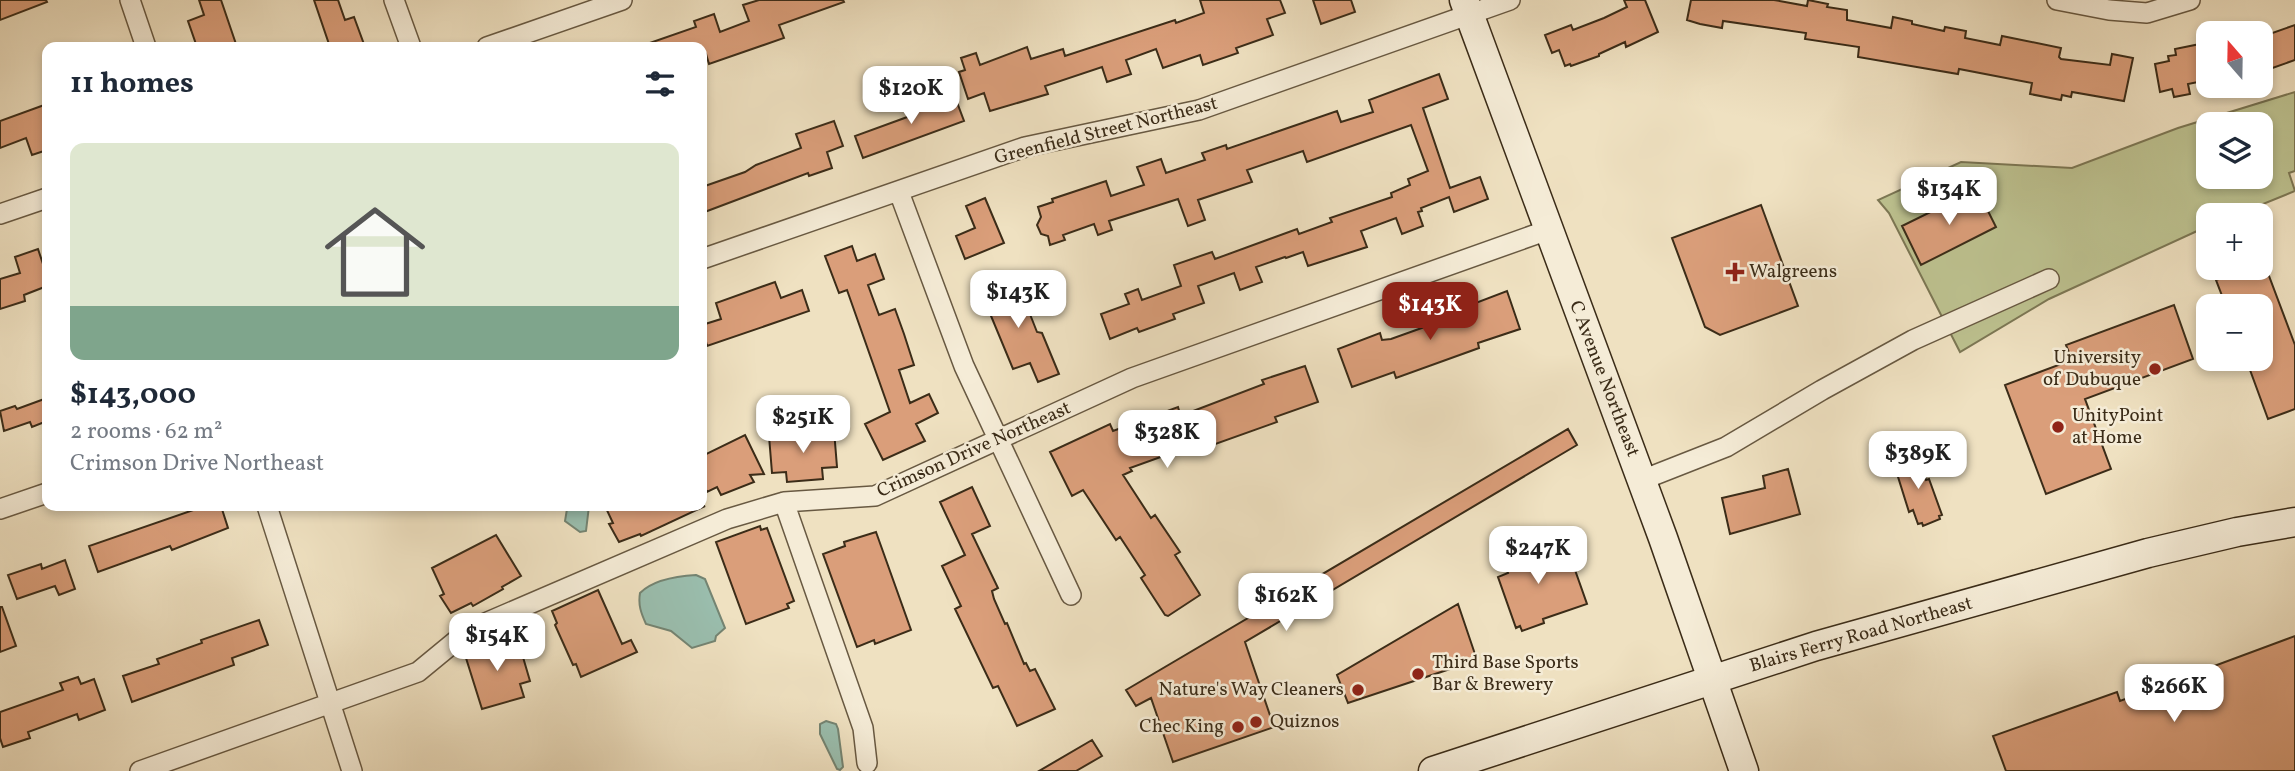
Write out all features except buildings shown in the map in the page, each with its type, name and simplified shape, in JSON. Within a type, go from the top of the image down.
[{"type":"main road","name":"C Avenue Northeast","points":[[1467,8],[1745,767]]},
{"type":"main road","name":"Blairs Ferry Road Northeast","points":[[1433,771],[1816,646],[2148,553],[2237,532],[2295,522]]},
{"type":"street","points":[[130,0],[144,42]]},
{"type":"street","points":[[394,0],[409,42]]},
{"type":"street","points":[[501,42],[622,0]]},
{"type":"street","name":"Greenfield Street Northeast","points":[[707,257],[1025,148],[1199,110],[1467,8],[1510,0]]},
{"type":"street","points":[[2057,0],[2137,13],[2168,8],[2190,0]]},
{"type":"street","points":[[899,192],[964,366],[1071,595]]},
{"type":"street","points":[[0,214],[42,200]]},
{"type":"street","name":"Crimson Drive Northeast","points":[[140,771],[418,672],[469,630],[727,519],[784,502],[875,496],[1132,378],[1548,230]]},
{"type":"street","points":[[1642,480],[1727,447],[1913,340],[2049,279]]},
{"type":"street","points":[[0,509],[42,495]]},
{"type":"street","points":[[784,502],[863,728],[867,763]]},
{"type":"street","points":[[269,511],[352,771]]},
{"type":"green space","points":[[2295,92],[2295,171],[2289,173],[2295,191],[2266,203],[2196,203],[2196,232],[2049,299],[1960,352],[1889,213],[1878,200],[1961,162],[2072,168],[2196,122],[2196,189],[2273,189],[2273,112],[2230,112]]},
{"type":"shaded area","points":[[567,511],[588,511],[586,531],[580,532],[565,521]]},
{"type":"shaded area","points":[[696,575],[705,579],[725,628],[716,636],[715,641],[692,648],[671,631],[646,624],[639,597],[645,589],[659,582]]},
{"type":"shaded area","points":[[826,721],[836,724],[838,729],[843,767],[840,770],[837,769],[820,734],[820,724]]},
{"type":"place","name":"Walgreens","points":[[1735,272]]},
{"type":"place","name":"University of Dubuque","points":[[2155,369]]},
{"type":"place","name":"UnityPoint at Home","points":[[2058,427]]},
{"type":"place","name":"Third Base Sports Bar & Brewery","points":[[1418,674]]},
{"type":"place","name":"Nature's Way Cleaners","points":[[1358,690]]},
{"type":"place","name":"Quiznos","points":[[1256,722]]},
{"type":"place","name":"Chec King","points":[[1238,727]]}]
